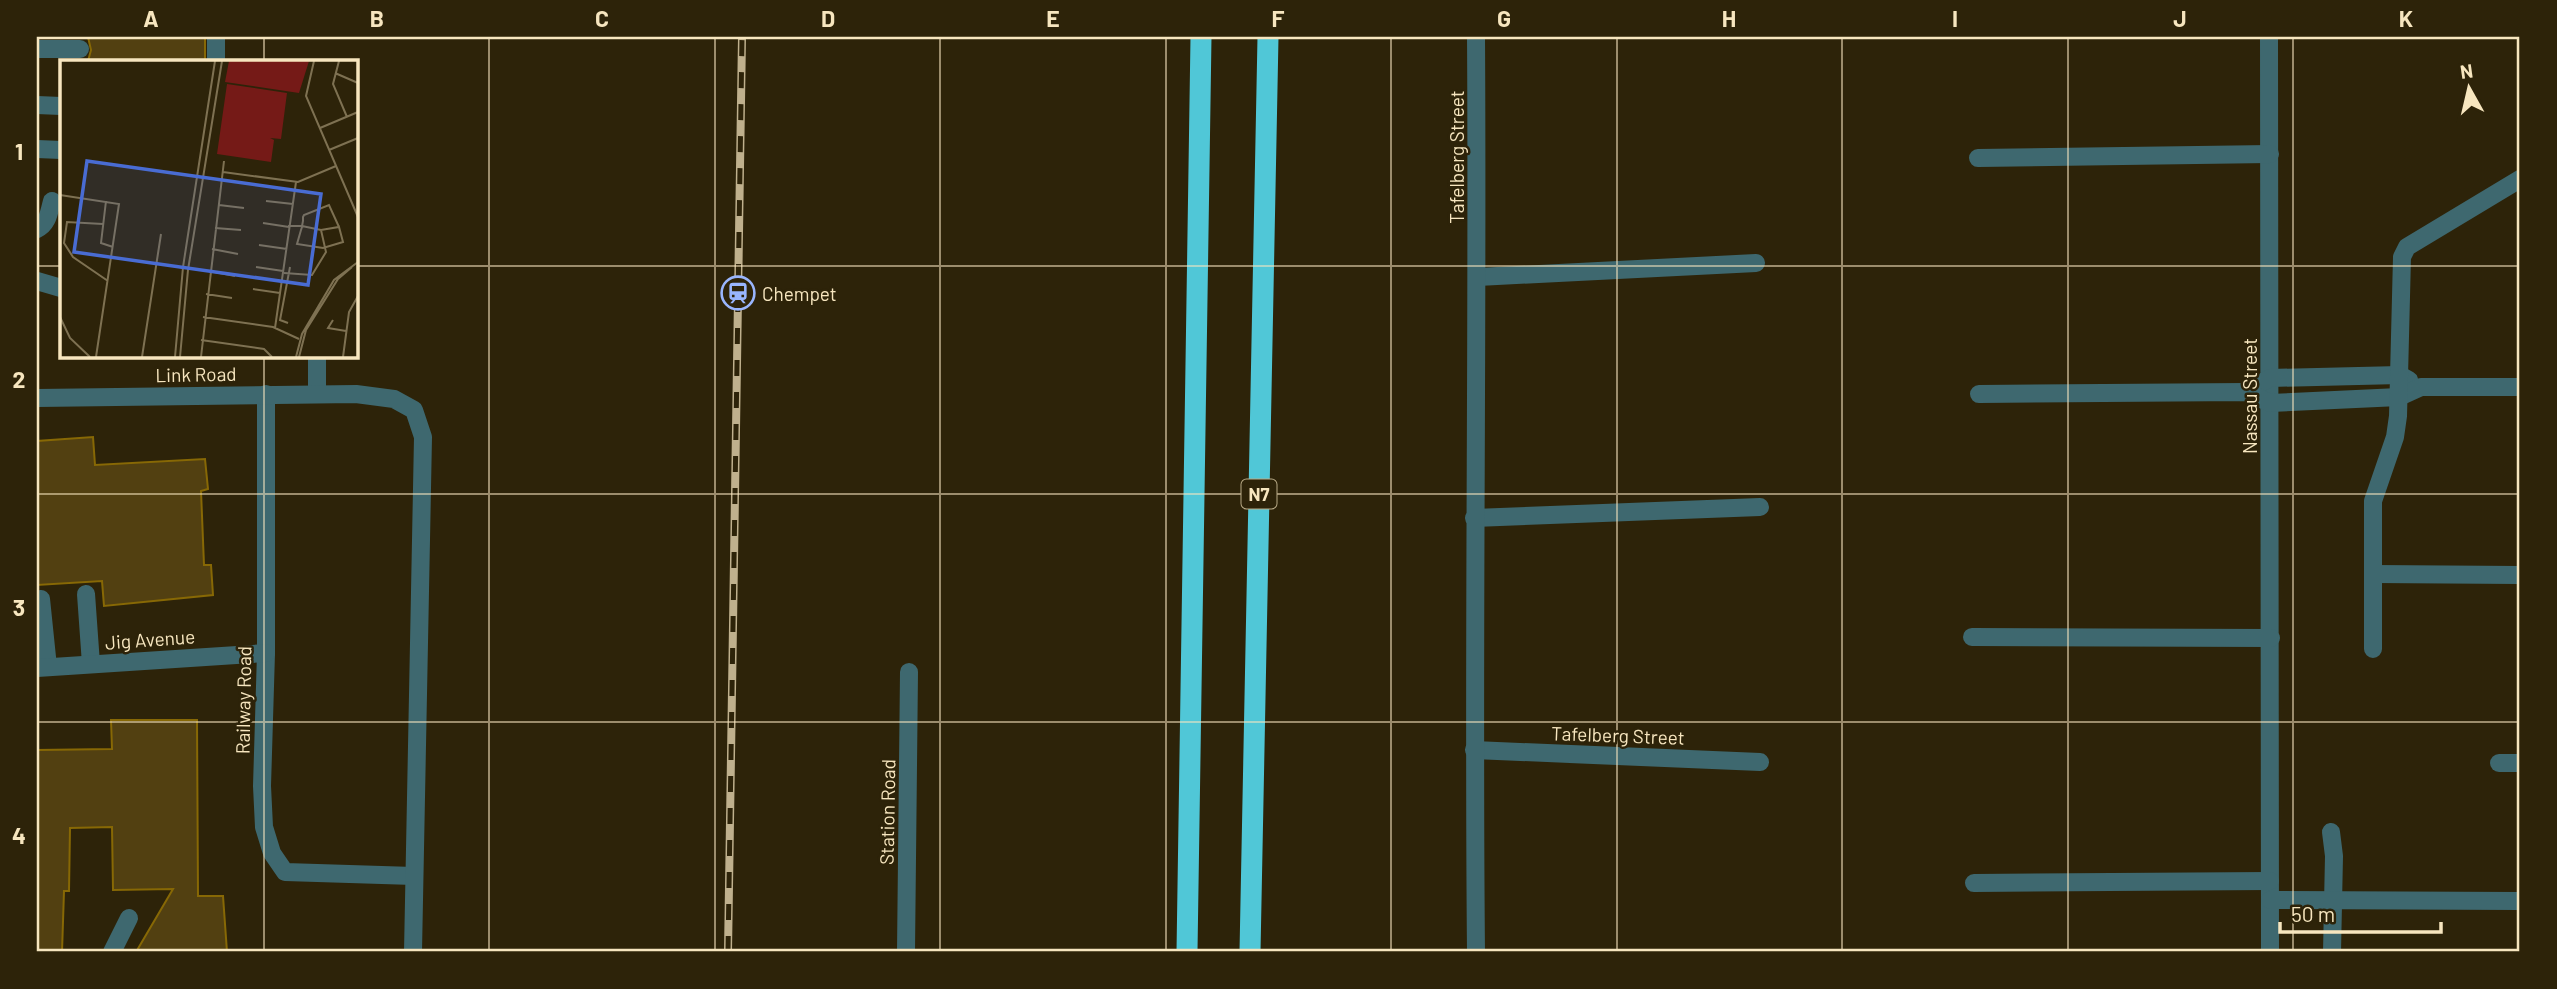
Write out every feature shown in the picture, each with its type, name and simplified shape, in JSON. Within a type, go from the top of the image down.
[{"type":"highway","points":[[1187,952],[1201,37]]},
{"type":"highway","name":"N7","points":[[1250,952],[1268,37]]},
{"type":"street","points":[[216,37],[216,60]]},
{"type":"street","name":"Tafelberg Street","points":[[1476,37],[1476,952]]},
{"type":"street","name":"Nassau Street","points":[[2269,37],[2270,952]]},
{"type":"street","points":[[37,49],[80,49]]},
{"type":"street","points":[[37,105],[60,106]]},
{"type":"street","points":[[37,149],[60,150]]},
{"type":"street","points":[[1978,158],[2270,155]]},
{"type":"street","points":[[2373,649],[2373,501],[2395,436],[2400,375],[2402,257],[2407,247],[2520,179]]},
{"type":"street","points":[[37,229],[47,220],[52,201]]},
{"type":"street","points":[[1478,277],[1756,263]]},
{"type":"street","points":[[37,281],[60,288]]},
{"type":"street","points":[[317,357],[317,393]]},
{"type":"street","points":[[2246,392],[2270,378],[2400,375],[2421,387]]},
{"type":"street","points":[[2246,392],[2270,402],[2399,397],[2421,387],[2520,387]]},
{"type":"street","name":"Nassau Street","points":[[1979,394],[2246,392]]},
{"type":"street","name":"Railway Road","points":[[266,394],[266,653],[262,786],[264,827],[272,853],[285,872],[414,876]]},
{"type":"street","name":"Link Road","points":[[37,398],[356,394],[394,399],[414,410],[423,437],[414,876]]},
{"type":"street","points":[[1474,518],[1760,507]]},
{"type":"street","points":[[2373,574],[2520,575]]},
{"type":"street","points":[[86,594],[91,664]]},
{"type":"street","points":[[41,599],[42,668]]},
{"type":"street","points":[[1972,637],[2270,638]]},
{"type":"street","name":"Jig Avenue","points":[[42,668],[266,653]]},
{"type":"street","name":"Station Road","points":[[906,952],[909,672]]},
{"type":"street","name":"Tafelberg Street","points":[[1474,750],[1760,761]]},
{"type":"street","points":[[2499,763],[2520,762]]},
{"type":"street","points":[[2331,832],[2334,900],[2332,952]]},
{"type":"street","points":[[413,952],[414,876]]},
{"type":"street","points":[[1974,883],[2270,881]]},
{"type":"street","points":[[2270,900],[2520,901]]},
{"type":"street","points":[[111,952],[129,918]]},
{"type":"building","points":[[88,37],[205,37],[205,60],[88,60],[91,50]]},
{"type":"building","points":[[93,437],[95,465],[205,459],[208,489],[201,491],[204,565],[211,565],[213,595],[104,606],[102,581],[37,585],[37,441]]},
{"type":"building","points":[[111,720],[197,720],[198,896],[223,896],[227,952],[136,952],[173,889],[113,890],[112,827],[70,828],[69,891],[64,891],[62,952],[37,952],[37,750],[112,749]]},
{"type":"railway","points":[[728,952],[742,37]]},
{"type":"place","name":"Chempet","points":[[738,293]]}]
